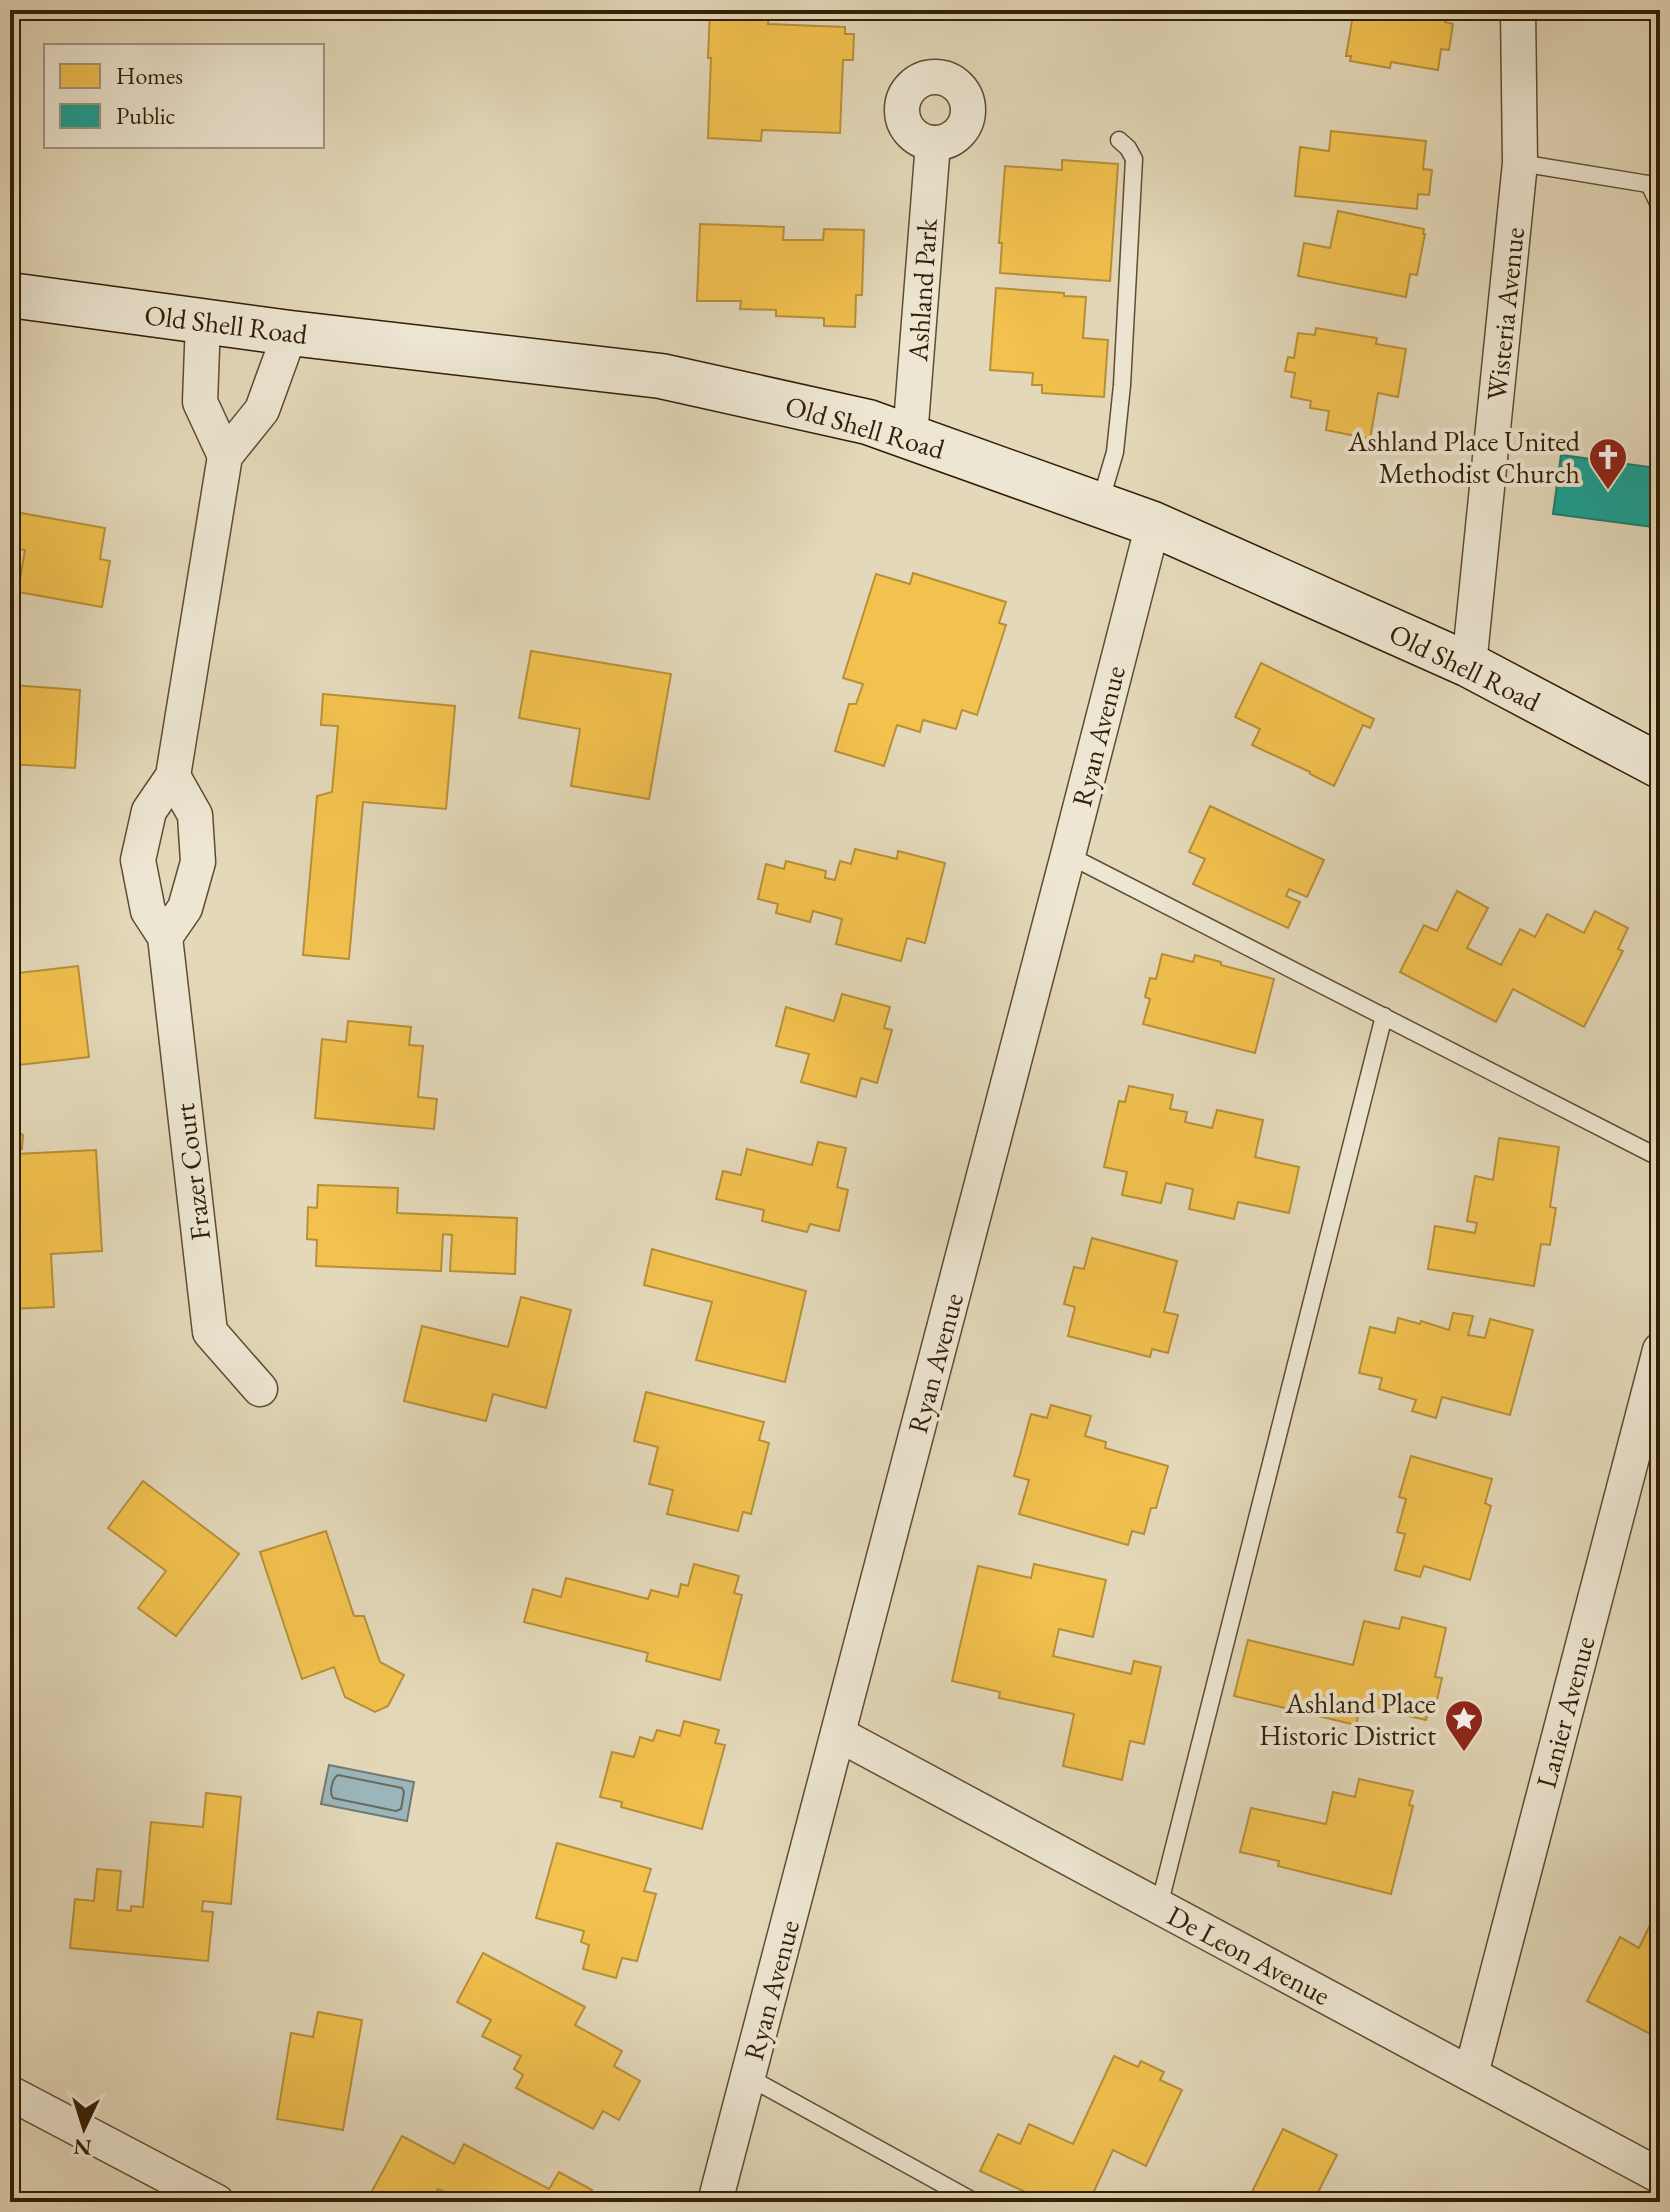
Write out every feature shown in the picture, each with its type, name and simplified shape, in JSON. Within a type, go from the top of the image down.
[{"type":"street","name":"Wisteria Avenue","points":[[1469,665],[1520,163],[1518,10]]},
{"type":"street","name":"Ashland Park","points":[[910,437],[933,143]]},
{"type":"street","name":"Old Shell Road","points":[[10,295],[290,333],[661,376],[868,422],[1153,524],[1469,665],[1660,766]]},
{"type":"street","points":[[203,321],[200,402],[225,456]]},
{"type":"street","name":"Frazer Court","points":[[260,1389],[210,1332],[165,937],[148,911],[138,860],[149,811],[173,776],[225,456],[262,410],[290,333]]},
{"type":"street","name":"Ryan Avenue","points":[[715,2202],[1153,524]]},
{"type":"street","points":[[165,937],[185,908],[198,862],[195,815],[173,776]]},
{"type":"street","name":"Lanier Avenue","points":[[1471,2074],[1660,1350]]},
{"type":"street","name":"De Leon Avenue","points":[[838,1734],[1660,2176]]},
{"type":"street","points":[[10,2093],[217,2202]]},
{"type":"lane","points":[[1100,505],[1115,452],[1130,272],[1134,159],[1119,140]]},
{"type":"lane","points":[[1520,163],[1654,185],[1660,207]]},
{"type":"lane","points":[[1068,855],[1660,1158]]},
{"type":"lane","points":[[1159,1906],[1384,1016]]},
{"type":"lane","points":[[748,2077],[975,2202]]},
{"type":"water","points":[[329,1765],[414,1782],[407,1821],[321,1804]]},
{"type":"building: Homes","points":[[710,10],[769,13],[768,24],[845,27],[845,34],[854,34],[853,60],[843,60],[840,133],[762,130],[761,141],[708,138]]},
{"type":"building: Homes","points":[[1318,10],[1447,10],[1445,22],[1453,24],[1449,50],[1441,49],[1438,70],[1391,62],[1390,68],[1350,61],[1351,56],[1346,56],[1353,15]]},
{"type":"building: Homes","points":[[1331,131],[1426,141],[1423,169],[1432,170],[1429,195],[1418,194],[1417,209],[1295,196],[1300,147],[1329,151]]},
{"type":"building: Homes","points":[[1062,160],[1118,164],[1110,281],[1000,273],[1005,166],[1062,170]]},
{"type":"building: Homes","points":[[1338,211],[1424,229],[1417,275],[1410,274],[1406,297],[1298,276],[1304,243],[1330,248]]},
{"type":"building: Homes","points":[[700,224],[784,227],[783,240],[823,240],[824,229],[864,230],[862,295],[856,295],[855,327],[824,326],[824,318],[776,316],[776,310],[740,309],[741,301],[697,301]]},
{"type":"building: Homes","points":[[996,288],[1086,297],[1083,338],[1108,340],[1104,397],[1042,393],[1042,385],[1032,385],[1033,373],[990,370]]},
{"type":"building: Homes","points":[[1316,328],[1377,338],[1376,344],[1406,349],[1398,397],[1378,393],[1370,439],[1326,430],[1329,411],[1310,408],[1311,401],[1291,397],[1295,373],[1285,371],[1288,357],[1294,358],[1298,333],[1315,335]]},
{"type":"building: Homes","points":[[10,511],[105,528],[100,559],[110,561],[102,607],[18,592],[25,550],[10,547]]},
{"type":"building: Homes","points":[[913,573],[1006,602],[999,623],[1006,625],[977,715],[962,710],[956,729],[923,720],[920,732],[897,725],[884,766],[835,751],[849,704],[856,704],[863,684],[843,678],[876,574],[910,584]]},
{"type":"building: Homes","points":[[531,651],[671,674],[649,799],[571,786],[580,729],[519,718]]},
{"type":"building: Homes","points":[[1261,663],[1374,719],[1370,728],[1363,725],[1334,786],[1252,745],[1260,729],[1235,717]]},
{"type":"building: Homes","points":[[11,685],[80,690],[75,768],[10,764]]},
{"type":"building: Homes","points":[[323,694],[455,706],[446,809],[363,802],[349,959],[303,955],[317,796],[332,792],[338,726],[321,725]]},
{"type":"building: Homes","points":[[1210,806],[1324,860],[1307,897],[1289,889],[1286,896],[1300,902],[1288,928],[1193,884],[1205,859],[1189,852]]},
{"type":"building: Homes","points":[[855,849],[897,859],[898,851],[945,863],[925,943],[907,938],[901,961],[836,944],[842,919],[813,911],[810,922],[776,913],[778,904],[758,899],[766,864],[784,869],[786,861],[826,871],[825,878],[835,880],[840,861],[851,864]]},
{"type":"building: Homes","points":[[1457,891],[1488,908],[1467,948],[1501,965],[1520,929],[1535,937],[1547,914],[1584,933],[1595,911],[1628,928],[1618,949],[1623,951],[1584,1027],[1513,989],[1496,1022],[1400,972],[1424,925],[1437,931]]},
{"type":"building: Homes","points":[[1162,954],[1193,962],[1195,955],[1274,979],[1255,1053],[1143,1024],[1150,999],[1145,997],[1150,978],[1156,979]]},
{"type":"building: Homes","points":[[78,966],[89,1057],[10,1066],[10,974]]},
{"type":"building: Homes","points":[[842,994],[890,1007],[884,1028],[892,1030],[877,1083],[861,1078],[856,1097],[801,1082],[809,1054],[776,1046],[786,1007],[834,1021]]},
{"type":"building: Homes","points":[[348,1021],[411,1027],[409,1045],[423,1046],[418,1097],[437,1099],[434,1129],[315,1118],[322,1039],[346,1042]]},
{"type":"building: Homes","points":[[1129,1086],[1173,1095],[1170,1109],[1187,1112],[1185,1122],[1212,1128],[1217,1110],[1263,1120],[1255,1157],[1299,1167],[1289,1213],[1238,1202],[1234,1219],[1189,1209],[1193,1189],[1166,1183],[1161,1203],[1122,1195],[1127,1172],[1104,1167],[1119,1101],[1125,1102]]},
{"type":"building: Homes","points":[[10,1128],[23,1135],[22,1149],[15,1154],[96,1150],[102,1251],[51,1254],[54,1307],[10,1309]]},
{"type":"building: Homes","points":[[1499,1138],[1559,1147],[1550,1207],[1556,1208],[1550,1245],[1541,1244],[1534,1286],[1428,1269],[1435,1226],[1475,1233],[1477,1223],[1467,1221],[1475,1176],[1493,1180]]},
{"type":"building: Homes","points":[[818,1142],[846,1148],[837,1187],[848,1190],[839,1231],[810,1224],[807,1232],[762,1221],[764,1210],[716,1199],[723,1171],[741,1175],[747,1149],[812,1165]]},
{"type":"building: Homes","points":[[318,1185],[398,1188],[397,1213],[517,1218],[515,1274],[450,1271],[452,1235],[443,1234],[441,1271],[316,1266],[317,1240],[307,1239],[308,1207],[317,1208]]},
{"type":"building: Homes","points":[[1092,1238],[1177,1261],[1164,1312],[1178,1315],[1168,1353],[1152,1349],[1150,1357],[1068,1336],[1075,1307],[1064,1304],[1074,1267],[1084,1269]]},
{"type":"building: Homes","points":[[652,1249],[806,1291],[785,1382],[696,1360],[712,1302],[644,1285]]},
{"type":"building: Homes","points":[[521,1297],[571,1310],[546,1408],[493,1394],[486,1421],[404,1401],[422,1326],[508,1347]]},
{"type":"building: Homes","points":[[1453,1313],[1473,1316],[1468,1335],[1485,1338],[1490,1319],[1533,1330],[1510,1415],[1442,1397],[1436,1418],[1412,1411],[1416,1400],[1379,1389],[1382,1378],[1359,1373],[1370,1327],[1395,1333],[1398,1318],[1449,1330]]},
{"type":"building: Homes","points":[[646,1392],[764,1422],[759,1440],[769,1443],[751,1514],[743,1512],[738,1531],[667,1514],[673,1490],[649,1484],[658,1447],[634,1441]]},
{"type":"building: Homes","points":[[1051,1405],[1091,1416],[1085,1436],[1106,1442],[1105,1448],[1168,1466],[1156,1508],[1151,1508],[1144,1534],[1132,1531],[1128,1545],[1019,1514],[1029,1480],[1014,1476],[1031,1414],[1047,1418]]},
{"type":"building: Homes","points":[[1411,1456],[1492,1479],[1485,1503],[1491,1506],[1470,1580],[1424,1566],[1420,1577],[1395,1570],[1405,1534],[1397,1532],[1406,1499],[1399,1497]]},
{"type":"building: Homes","points":[[143,1481],[239,1554],[176,1636],[138,1608],[166,1571],[108,1528]]},
{"type":"building: Homes","points":[[326,1531],[354,1616],[364,1616],[380,1662],[404,1675],[388,1706],[375,1712],[345,1697],[334,1667],[302,1679],[260,1552]]},
{"type":"building: Homes","points":[[694,1564],[739,1576],[734,1593],[742,1595],[720,1680],[646,1661],[648,1653],[524,1622],[533,1589],[561,1597],[566,1578],[648,1599],[651,1590],[678,1597],[681,1584],[688,1586]]},
{"type":"building: Homes","points":[[1034,1564],[1106,1580],[1093,1637],[1059,1629],[1053,1656],[1131,1674],[1134,1661],[1161,1667],[1144,1744],[1130,1741],[1122,1780],[1063,1766],[1074,1714],[999,1698],[1000,1692],[952,1681],[978,1566],[1031,1578]]},
{"type":"building: Homes","points":[[1402,1617],[1446,1628],[1435,1677],[1442,1678],[1434,1713],[1428,1711],[1426,1720],[1361,1705],[1356,1725],[1234,1696],[1248,1640],[1353,1665],[1364,1621],[1399,1629]]},
{"type":"building: Homes","points":[[684,1721],[719,1730],[715,1743],[725,1745],[702,1829],[621,1807],[622,1802],[600,1797],[612,1752],[634,1757],[640,1737],[653,1741],[657,1730],[680,1736]]},
{"type":"building: Homes","points":[[1359,1779],[1413,1791],[1409,1805],[1413,1806],[1391,1894],[1278,1866],[1279,1861],[1240,1852],[1251,1808],[1326,1824],[1333,1792],[1355,1797]]},
{"type":"building: Homes","points":[[206,1793],[241,1797],[231,1904],[203,1901],[202,1911],[213,1912],[208,1961],[70,1948],[75,1899],[94,1901],[97,1869],[121,1871],[117,1910],[131,1911],[131,1906],[143,1907],[151,1822],[203,1827]]},
{"type":"building: Homes","points":[[557,1843],[651,1869],[644,1891],[656,1894],[637,1961],[622,1958],[616,1978],[583,1969],[589,1945],[581,1942],[584,1931],[536,1918]]},
{"type":"building: Homes","points":[[1649,1927],[1660,1933],[1660,2039],[1587,2001],[1620,1937],[1639,1948]]},
{"type":"building: Homes","points":[[483,1953],[585,2007],[575,2025],[622,2051],[614,2066],[640,2081],[619,2120],[603,2111],[593,2129],[516,2088],[523,2075],[514,2069],[521,2056],[482,2036],[491,2020],[457,2002]]},
{"type":"building: Homes","points":[[318,2012],[362,2020],[343,2130],[277,2119],[291,2033],[313,2037]]},
{"type":"building: Homes","points":[[1114,2056],[1138,2067],[1141,2061],[1164,2072],[1160,2080],[1182,2090],[1146,2166],[1113,2150],[1089,2202],[1047,2202],[980,2171],[998,2134],[1020,2144],[1029,2124],[1073,2144]]},
{"type":"building: Homes","points":[[1283,2129],[1337,2155],[1313,2202],[1247,2202]]},
{"type":"building: Homes","points":[[402,2136],[454,2164],[464,2144],[549,2189],[559,2172],[592,2190],[585,2202],[437,2202],[443,2191],[438,2189],[431,2202],[366,2202]]},
{"type":"building: Public","name":"Ashland Place United Methodist Church","points":[[1659,450],[1660,547],[1651,546],[1653,527],[1553,514],[1561,455],[1656,468]]},
{"type":"place","name":"Ashland Place United Methodist Church","points":[[1608,491]]},
{"type":"place","name":"Ashland Place Historic District","points":[[1464,1753]]}]
